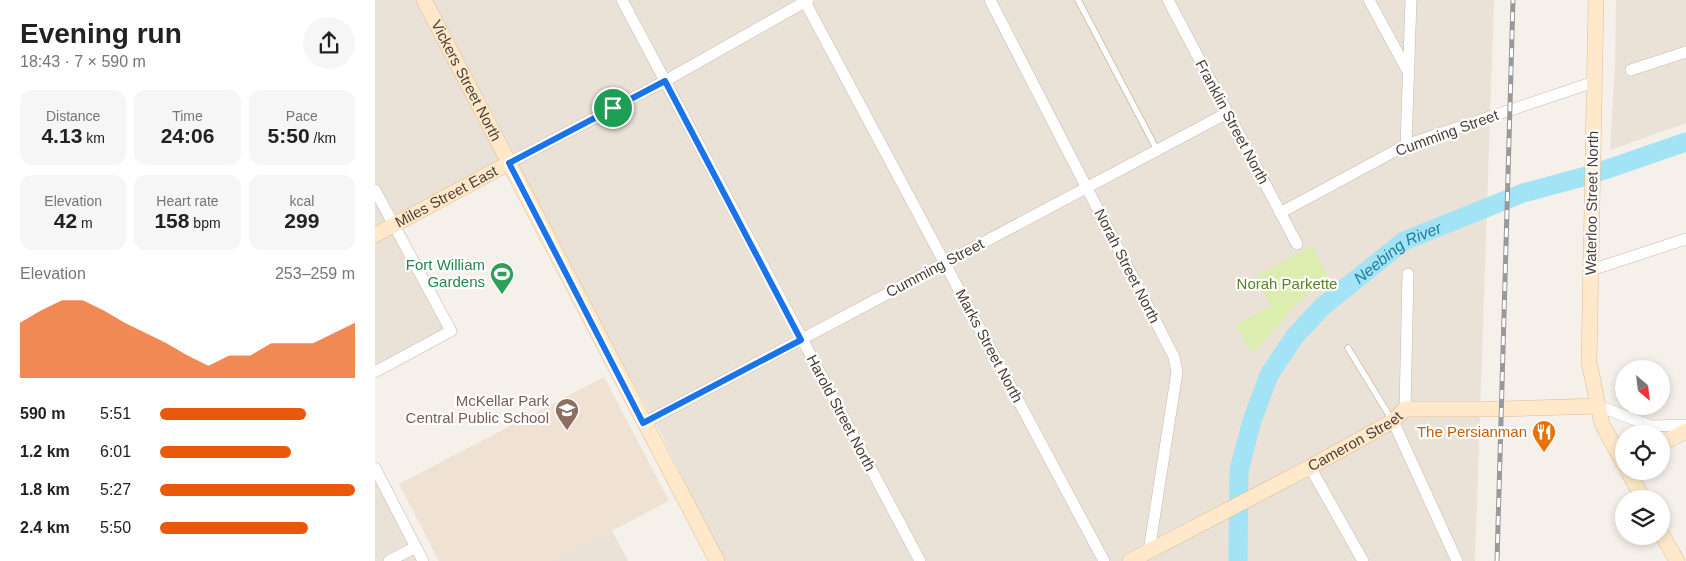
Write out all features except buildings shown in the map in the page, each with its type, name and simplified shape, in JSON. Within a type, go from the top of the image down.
[{"type":"street","name":"Vickers Street North","points":[[424,0],[643,423],[717,561]]},
{"type":"street","name":"Harold Street North","points":[[622,0],[920,561]]},
{"type":"street","name":"Norah Street North","points":[[990,0],[1174,357],[1177,372],[1149,551]]},
{"type":"street","name":"Franklin Street North","points":[[1168,0],[1297,244]]},
{"type":"street","points":[[1369,0],[1408,72]]},
{"type":"street","points":[[1406,145],[1411,0]]},
{"type":"street","name":"Waterloo Street North","points":[[1596,0],[1589,362],[1602,424],[1615,448]]},
{"type":"street","name":"Miles Street East","points":[[375,235],[665,81],[805,1]]},
{"type":"street","name":"Marks Street North","points":[[805,1],[1104,561]]},
{"type":"street","points":[[1631,70],[1686,52]]},
{"type":"street","name":"Cumming Street","points":[[1280,213],[1406,145],[1594,82]]},
{"type":"street","name":"Cumming Street","points":[[643,423],[1227,113]]},
{"type":"street","points":[[375,190],[451,331],[375,372]]},
{"type":"street","points":[[1591,270],[1686,238]]},
{"type":"street","points":[[1405,409],[1408,274]]},
{"type":"street","points":[[1599,406],[1651,426],[1686,425]]},
{"type":"street","name":"Cameron Street","points":[[1130,561],[1310,467],[1393,421],[1405,409],[1599,406]]},
{"type":"street","points":[[1393,421],[1457,561]]},
{"type":"street","points":[[1670,439],[1686,431]]},
{"type":"street","points":[[1310,467],[1363,561]]},
{"type":"street","points":[[375,468],[423,561]]},
{"type":"street","points":[[1668,545],[1677,561]]},
{"type":"street","points":[[389,561],[416,547]]},
{"type":"lane","points":[[1078,0],[1157,150]]},
{"type":"lane","points":[[1348,348],[1393,421]]},
{"type":"shaded area","points":[[375,0],[1494,0],[1475,561],[723,561],[662,435],[515,169],[400,222],[431,284],[451,331],[375,372]]},
{"type":"shaded area","points":[[1616,0],[1686,0],[1686,123],[1610,150],[1615,67]]},
{"type":"shaded area","name":"McKellar Park Central Public School","points":[[604,377],[669,501],[554,561],[439,561],[399,484]]},
{"type":"shaded area","points":[[375,468],[422,561],[375,561]]},
{"type":"shaded area","points":[[609,525],[628,561],[539,561]]},
{"type":"green space","name":"Norah Parkette","points":[[1312,246],[1330,280],[1298,302],[1253,354],[1235,325],[1271,306],[1256,276]]},
{"type":"waterway","name":"Neebing River","points":[[1238,561],[1239,470],[1252,421],[1269,375],[1295,336],[1323,306],[1404,241],[1523,193],[1590,175],[1686,142]]},
{"type":"railway","points":[[1497,561],[1513,0]]},
{"type":"place","name":"Fort William Gardens","points":[[502,295]]},
{"type":"place","name":"McKellar Park Central Public School","points":[[567,431]]},
{"type":"place","name":"The Persianman","points":[[1544,453]]},
{"type":"route","points":[[665,81],[801,340],[643,423],[509,163],[613,108],[665,81]]}]
